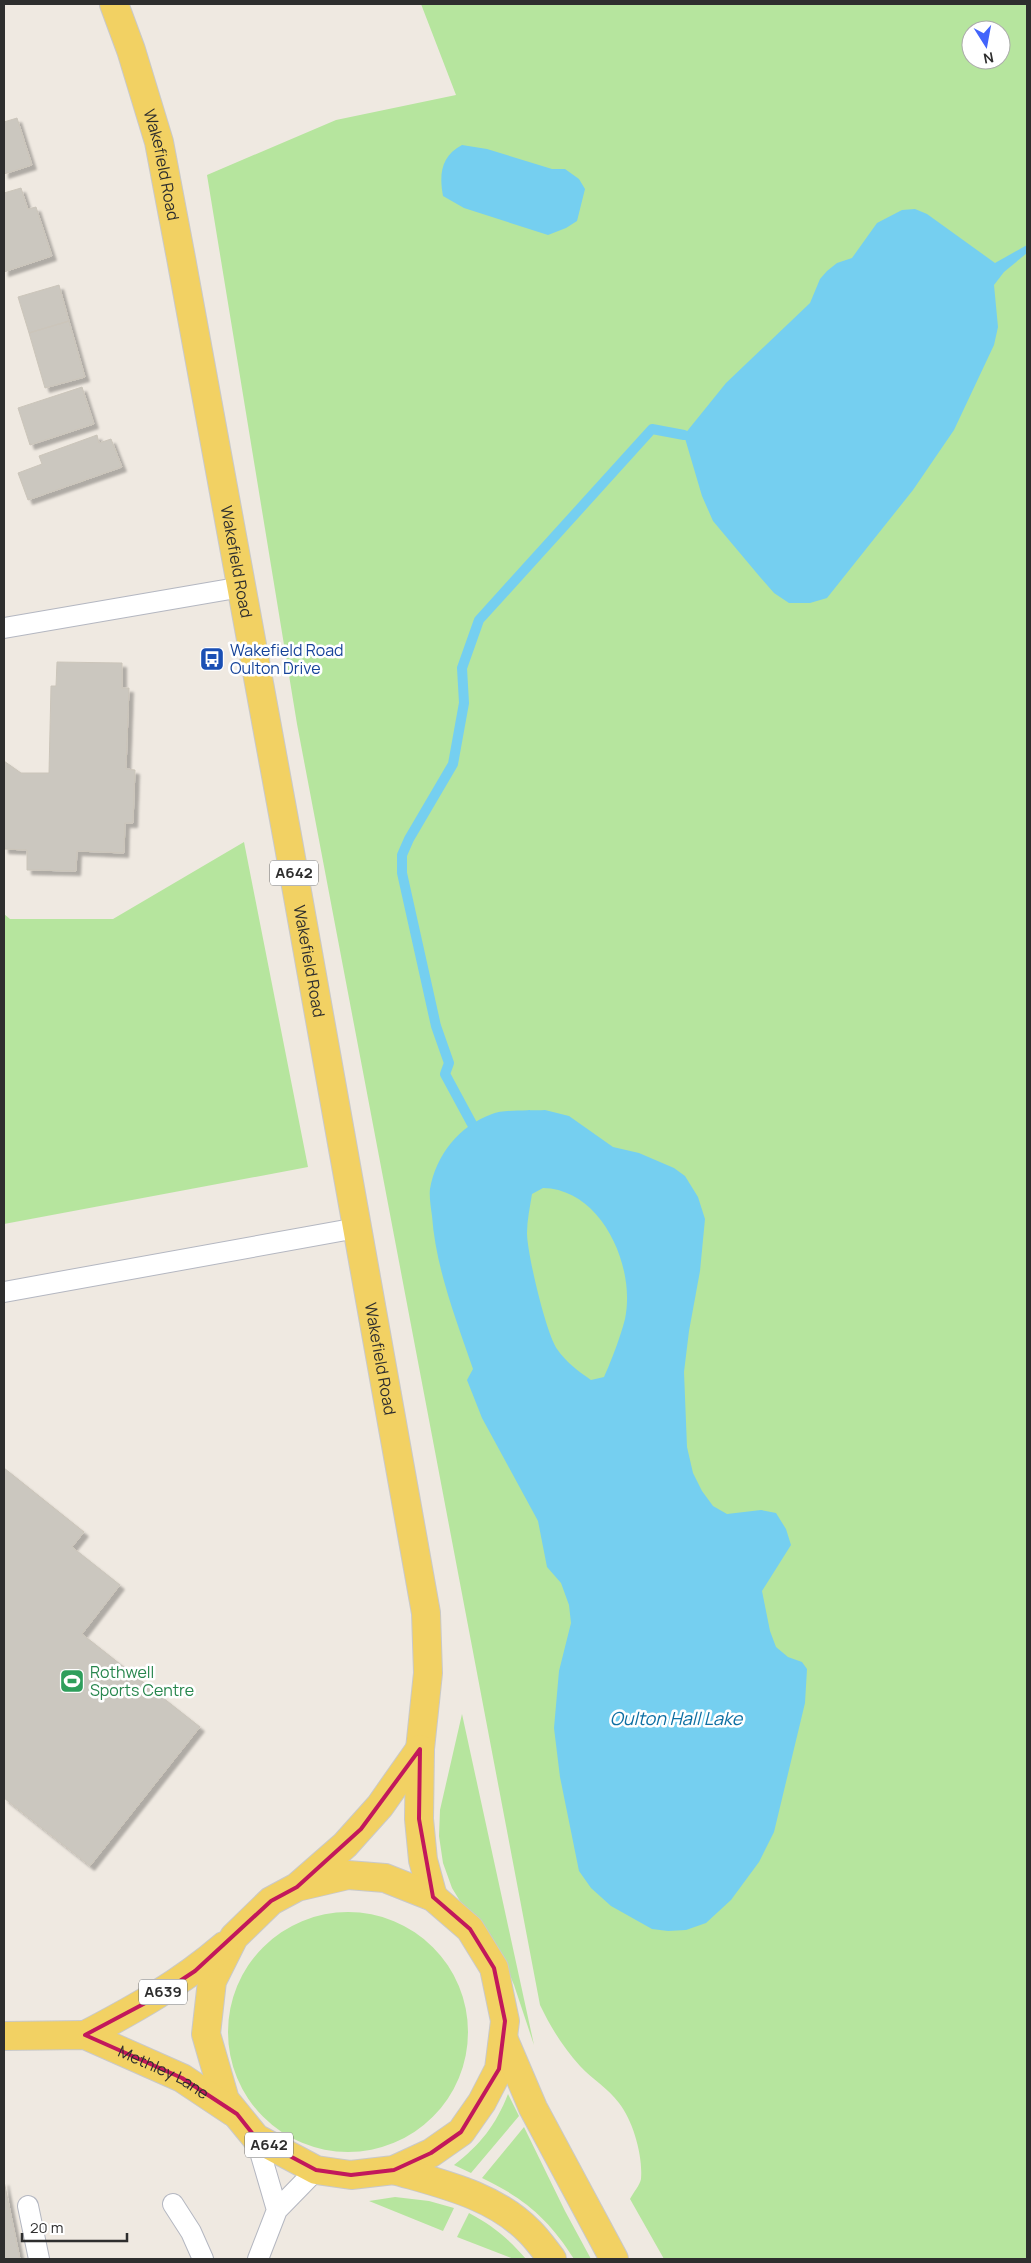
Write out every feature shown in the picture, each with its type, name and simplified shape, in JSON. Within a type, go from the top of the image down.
[{"type":"main road","name":"Wakefield Road","points":[[114,4],[132,50],[158,142],[242,587],[426,1613],[428,1673],[420,1749]]},
{"type":"main road","name":"A642","points":[[297,1887],[348,1876],[385,1878],[433,1897],[470,1929],[494,1968],[505,2020],[499,2069],[482,2102],[461,2132],[431,2153],[394,2170],[351,2175],[316,2170],[256,2138],[225,2100],[206,2034],[212,1982],[234,1937],[272,1901],[297,1887],[361,1829],[380,1806],[420,1749]]},
{"type":"main road","name":"A642","points":[[420,1749],[419,1819],[423,1860],[433,1897]]},
{"type":"main road","name":"Methley Lane","points":[[85,2035],[151,2000],[195,1971],[234,1937]]},
{"type":"main road","name":"Methley Lane","points":[[4,2036],[85,2035],[182,2078],[237,2114]]},
{"type":"main road","name":"A642","points":[[504,2040],[533,2108],[614,2259]]},
{"type":"main road","name":"A642","points":[[394,2170],[469,2192],[503,2210],[530,2232],[552,2259]]},
{"type":"lane","points":[[4,628],[242,587]]},
{"type":"lane","points":[[4,1292],[357,1228]]},
{"type":"lane","points":[[256,2138],[277,2210]]},
{"type":"lane","points":[[258,2259],[277,2210],[316,2170]]},
{"type":"lane","points":[[174,2204],[191,2232],[203,2259]]},
{"type":"lane","points":[[28,2206],[39,2259]]},
{"type":"highlighted area","points":[[420,1749],[419,1819],[433,1897],[470,1929],[494,1968],[505,2021],[499,2069],[461,2132],[431,2153],[394,2170],[351,2175],[316,2170],[256,2138],[237,2114],[182,2078],[85,2035],[151,2000],[195,1971],[271,1901],[297,1887],[361,1829]]},
{"type":"green space","points":[[421,4],[1027,4],[1027,2259],[664,2259],[630,2199],[641,2179],[641,2170],[639,2149],[629,2119],[615,2098],[585,2071],[568,2052],[540,2005],[297,724],[207,175],[336,120],[456,95]]},
{"type":"green space","points":[[244,842],[308,1167],[4,1224],[4,914],[10,919],[113,919]]},
{"type":"green space","points":[[462,1714],[534,2045],[514,1985],[501,1954],[466,1911],[452,1888],[443,1863],[439,1836],[440,1810]]},
{"type":"green space","points":[[348,1912],[371,1915],[394,1922],[414,1933],[433,1947],[447,1966],[458,1986],[465,2009],[468,2032],[465,2055],[458,2078],[447,2098],[433,2117],[414,2131],[394,2142],[371,2149],[348,2152],[325,2149],[302,2142],[282,2131],[263,2117],[249,2098],[238,2078],[231,2055],[228,2032],[231,2009],[238,1986],[249,1966],[263,1947],[282,1933],[302,1922],[325,1915]]},
{"type":"green space","points":[[508,2094],[519,2116],[471,2173],[454,2165],[472,2150],[486,2134]]},
{"type":"green space","points":[[524,2127],[591,2259],[574,2259],[555,2232],[534,2211],[511,2193],[482,2178]]},
{"type":"green space","points":[[395,2197],[429,2201],[454,2208],[443,2231],[369,2201]]},
{"type":"green space","points":[[469,2213],[500,2233],[526,2259],[514,2259],[457,2237]]},
{"type":"water","points":[[462,145],[487,149],[552,169],[565,169],[579,179],[585,189],[577,221],[566,228],[548,235],[464,208],[443,196],[441,180],[443,166],[455,149]]},
{"type":"water","points":[[915,209],[927,214],[995,263],[1027,245],[1027,253],[1004,272],[994,285],[998,327],[994,345],[954,430],[913,490],[827,598],[810,603],[789,603],[774,593],[713,521],[702,496],[684,435],[726,383],[810,303],[820,279],[827,271],[837,263],[852,258],[877,223],[902,210]]},
{"type":"water","name":"Oulton Hall Lake","points":[[545,1110],[569,1116],[613,1147],[639,1153],[674,1168],[685,1176],[698,1197],[705,1219],[700,1271],[684,1372],[687,1447],[693,1473],[702,1491],[713,1506],[727,1514],[761,1510],[776,1513],[786,1529],[791,1545],[762,1591],[770,1631],[776,1647],[788,1657],[802,1662],[807,1669],[805,1703],[774,1832],[759,1862],[731,1900],[706,1923],[686,1930],[668,1931],[652,1929],[611,1906],[591,1888],[579,1871],[560,1777],[554,1728],[559,1671],[571,1623],[569,1605],[561,1583],[547,1567],[538,1521],[482,1418],[467,1380],[473,1369],[442,1275],[434,1236],[430,1189],[438,1165],[451,1143],[469,1126],[497,1112]],"holes":[[[543,1188],[564,1192],[582,1202],[598,1216],[610,1234],[619,1255],[625,1277],[627,1298],[625,1319],[621,1333],[604,1377],[591,1380],[577,1370],[557,1349],[548,1327],[530,1257],[527,1233],[532,1194]]]},
{"type":"building","points":[[17,118],[32,165],[4,174],[4,122]]},
{"type":"building","points":[[21,188],[28,209],[36,207],[52,256],[4,272],[4,193]]},
{"type":"building","points":[[59,285],[69,321],[29,333],[18,297]]},
{"type":"building","points":[[69,321],[85,377],[45,388],[29,333]]},
{"type":"building","points":[[82,387],[94,424],[30,445],[18,408]]},
{"type":"building","points":[[97,435],[99,443],[111,439],[122,467],[28,500],[18,473],[42,464],[39,456]]},
{"type":"building","points":[[57,662],[122,663],[122,688],[129,688],[126,769],[135,770],[133,823],[125,823],[124,853],[77,851],[76,871],[27,870],[27,850],[4,849],[4,761],[21,773],[49,773],[51,686],[56,686]]},
{"type":"building","name":"Rothwell Sports Centre","points":[[4,1468],[84,1532],[72,1547],[120,1585],[82,1634],[200,1727],[90,1866],[4,1798]]},
{"type":"building","points":[[4,2181],[20,2259],[4,2259]]},
{"type":"waterway","points":[[472,1124],[445,1074],[449,1063],[436,1026],[402,873],[402,855],[409,839],[453,764],[464,703],[462,668],[479,620],[652,429],[684,435]]},
{"type":"place","name":"Wakefield Road Oulton Drive","points":[[212,659]]},
{"type":"place","name":"Rothwell Sports Centre","points":[[72,1681]]}]
